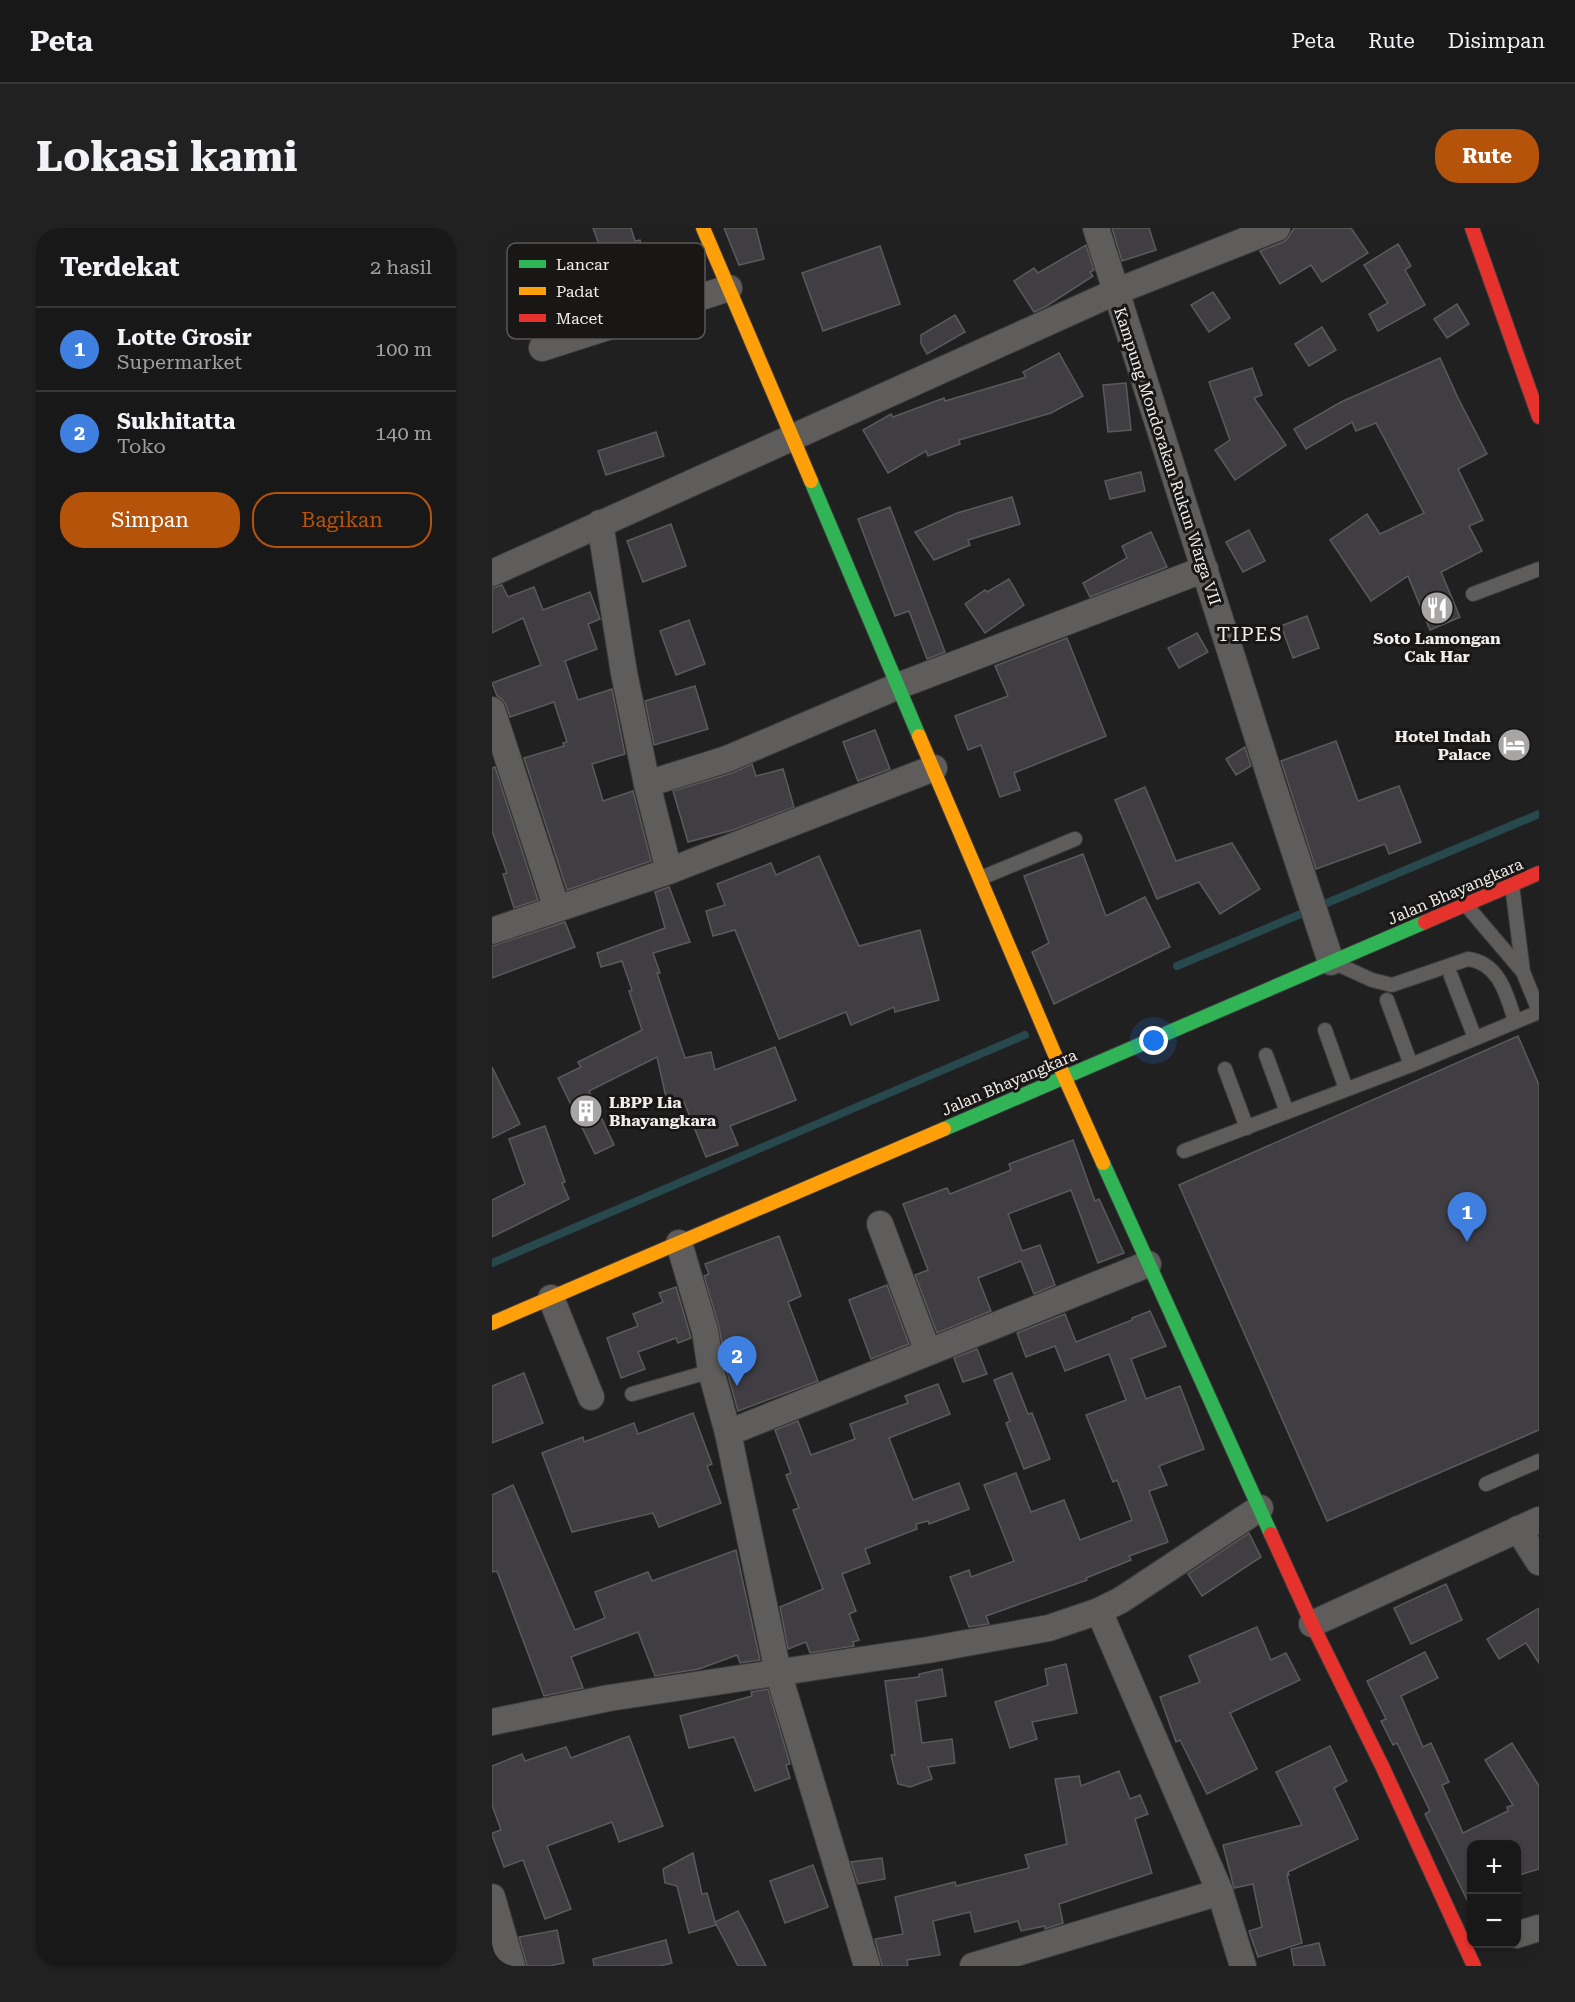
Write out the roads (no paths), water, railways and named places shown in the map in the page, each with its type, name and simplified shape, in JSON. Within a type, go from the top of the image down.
[{"type":"street","points":[[703,228],[1064,1076],[1148,1264],[1312,1624],[1476,1953]]},
{"type":"street","name":"Kampung Mondorakan Rukun Warga VII","points":[[1096,228],[1306,891],[1329,956]]},
{"type":"street","points":[[492,573],[1115,292],[1277,228]]},
{"type":"street","points":[[1472,228],[1539,417]]},
{"type":"street","points":[[705,296],[729,288]]},
{"type":"street","points":[[542,348],[570,339]]},
{"type":"street","points":[[600,524],[624,673],[669,871]]},
{"type":"street","points":[[648,784],[727,759],[898,686],[1205,569]]},
{"type":"street","points":[[492,710],[557,909]]},
{"type":"street","points":[[492,931],[669,871],[934,768]]},
{"type":"street","name":"Jalan Bhayangkara","points":[[492,1323],[1064,1076],[1329,956],[1466,904],[1539,873]]},
{"type":"street","points":[[880,1224],[928,1352]]},
{"type":"street","points":[[679,1244],[705,1331],[711,1371],[728,1433],[778,1672],[867,1966]]},
{"type":"street","points":[[728,1433],[1148,1264]]},
{"type":"street","points":[[551,1298],[591,1397]]},
{"type":"street","points":[[492,1722],[609,1698],[928,1650],[1049,1628],[1099,1611],[1121,1600],[1260,1508]]},
{"type":"street","points":[[1312,1624],[1528,1525],[1539,1562]]},
{"type":"street","points":[[1099,1611],[1220,1892],[1243,1966]]},
{"type":"street","points":[[973,1966],[1220,1892]]},
{"type":"street","points":[[492,1897],[512,1966]]},
{"type":"street","points":[[1521,1933],[1539,1928]]},
{"type":"lane","points":[[1473,594],[1539,569]]},
{"type":"lane","points":[[981,878],[1075,839]]},
{"type":"lane","points":[[1184,1151],[1411,1065],[1539,1011],[1523,972],[1512,885]]},
{"type":"lane","points":[[1466,904],[1523,972]]},
{"type":"lane","points":[[1329,956],[1372,980],[1392,985],[1468,960],[1480,961],[1504,986],[1515,1021]]},
{"type":"lane","points":[[1451,976],[1475,1038]]},
{"type":"lane","points":[[1387,1000],[1411,1065]]},
{"type":"lane","points":[[1325,1030],[1346,1089]]},
{"type":"lane","points":[[1266,1055],[1287,1112]]},
{"type":"lane","points":[[1225,1069],[1247,1128]]},
{"type":"lane","points":[[632,1394],[711,1371]]},
{"type":"lane","points":[[1486,1484],[1539,1461]]},
{"type":"waterway","points":[[1177,966],[1539,814]]},
{"type":"waterway","points":[[492,1263],[1025,1035]]},
{"type":"place","name":"Soto Lamongan Cak Har","points":[[1437,608]]},
{"type":"place","name":"Hotel Indah Palace","points":[[1514,745]]},
{"type":"place","name":"LBPP Lia Bhayangkara","points":[[586,1111]]},
{"type":"place","name":"Lotte Grosir","points":[[1467,1242]]},
{"type":"place","name":"Sukhitatta","points":[[737,1386]]},
{"type":"district","name":"TIPES","points":[[1250,634]]}]
